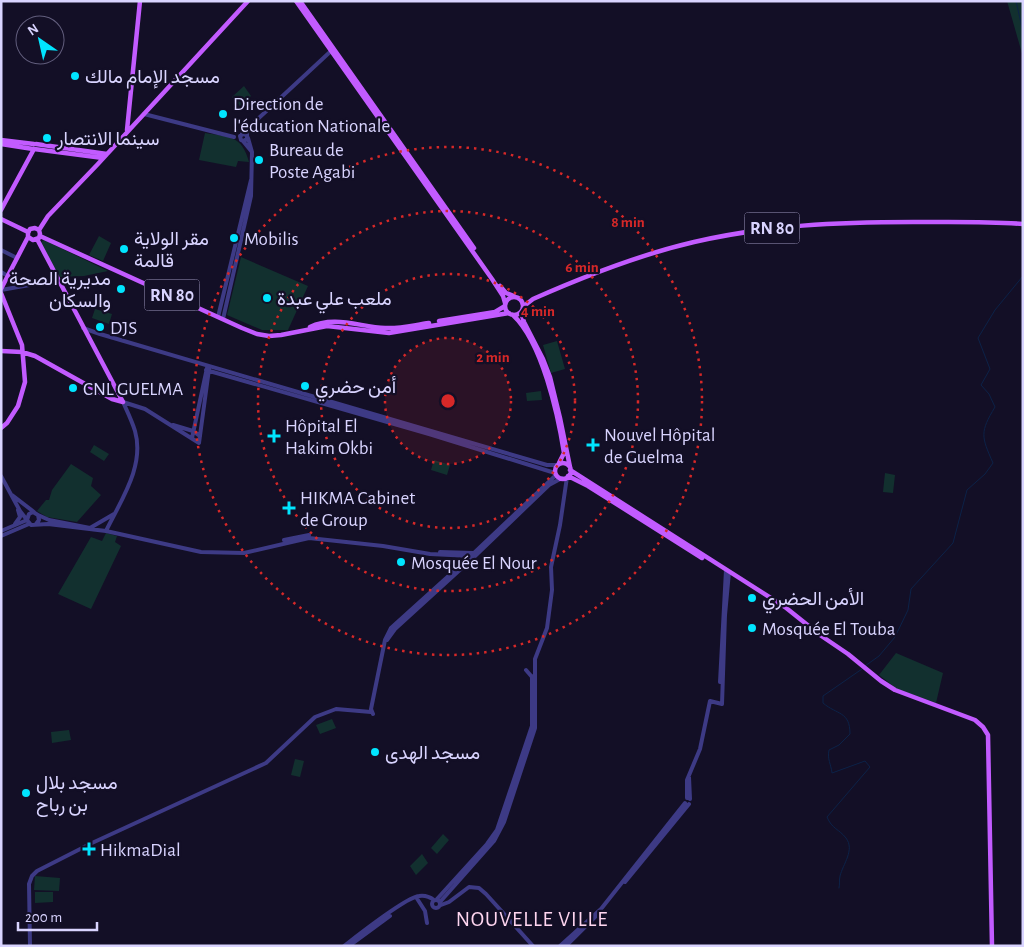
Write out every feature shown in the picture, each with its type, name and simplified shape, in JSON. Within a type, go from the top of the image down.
[{"type":"main road","points":[[127,132],[140,1]]},
{"type":"main road","points":[[37,229],[248,1]]},
{"type":"main road","points":[[296,1],[503,296],[505,304],[520,323],[536,351],[545,374],[564,453],[558,464],[556,474],[588,486],[785,607],[820,636],[848,654],[895,690],[975,720],[983,727],[988,735],[992,946]]},
{"type":"main road","points":[[300,1],[502,289],[506,293],[517,297],[524,306],[521,312],[524,322],[544,359],[564,434],[570,468],[565,477]]},
{"type":"main road","points":[[1,140],[34,147]]},
{"type":"main road","points":[[1,144],[34,147],[103,158]]},
{"type":"main road","points":[[1,210],[34,147]]},
{"type":"main road","points":[[96,156],[107,154]]},
{"type":"main road","points":[[96,156],[97,165]]},
{"type":"main road","points":[[1,219],[28,234],[31,240],[38,238]]},
{"type":"main road","name":"RN 80","points":[[524,306],[533,299],[593,274],[663,250],[748,231],[838,222],[987,222],[1023,224]]},
{"type":"main road","points":[[1,428],[7,423],[18,406],[24,388],[22,345],[1,291],[31,228],[37,229]]},
{"type":"main road","points":[[37,229],[38,238],[58,280],[123,402]]},
{"type":"main road","name":"RN 80","points":[[38,238],[257,334],[269,336],[332,326],[377,332],[396,332],[433,324],[511,314]]},
{"type":"main road","points":[[492,280],[502,300],[495,312]]},
{"type":"main road","points":[[505,304],[509,298],[517,297]]},
{"type":"main road","name":"RN 80","points":[[517,297],[533,299]]},
{"type":"main road","name":"RN 80","points":[[307,329],[315,325],[337,322],[377,328],[396,328],[495,312],[505,304]]},
{"type":"main road","points":[[511,314],[521,312]]},
{"type":"main road","points":[[1,351],[22,352],[35,356],[106,395],[123,402]]},
{"type":"main road","points":[[113,384],[114,398]]},
{"type":"main road","points":[[114,398],[118,393]]},
{"type":"main road","points":[[558,464],[565,463],[728,572]]},
{"type":"street","points":[[221,318],[251,196],[252,152],[244,137],[247,129],[331,51]]},
{"type":"street","points":[[144,114],[234,137],[244,137]]},
{"type":"street","points":[[1,250],[17,258]]},
{"type":"street","points":[[1,272],[8,276]]},
{"type":"street","points":[[1,291],[58,280]]},
{"type":"street","points":[[30,946],[29,884],[32,876],[37,871],[92,843],[266,763],[315,717],[336,709],[372,713],[385,644],[396,629],[556,474],[544,468],[208,369],[83,328]]},
{"type":"street","points":[[91,341],[94,335],[100,334]]},
{"type":"street","points":[[208,369],[547,465],[558,464]]},
{"type":"street","points":[[192,438],[208,369]]},
{"type":"street","points":[[123,402],[145,409],[199,444],[208,369]]},
{"type":"street","points":[[114,398],[128,413]]},
{"type":"street","points":[[106,531],[128,487],[137,460],[135,431],[123,402]]},
{"type":"street","points":[[128,413],[133,405]]},
{"type":"street","points":[[166,423],[193,431],[200,436]]},
{"type":"street","points":[[544,468],[550,477],[548,483]]},
{"type":"street","points":[[1,476],[28,522]]},
{"type":"street","points":[[1,531],[28,522],[90,528],[201,552],[244,550],[305,535],[383,544],[422,551],[473,555],[549,485],[565,477]]},
{"type":"street","points":[[421,905],[428,908],[437,902],[498,836],[504,822],[534,731],[535,659],[547,628],[552,590],[551,567],[560,525],[565,477]]},
{"type":"street","points":[[10,493],[37,514],[49,520],[83,525],[90,528]]},
{"type":"street","points":[[13,526],[20,517],[16,503]]},
{"type":"street","points":[[28,522],[29,514],[37,514]]},
{"type":"street","points":[[36,524],[39,520],[37,514]]},
{"type":"street","points":[[90,528],[114,514]]},
{"type":"street","points":[[1,536],[28,522]]},
{"type":"street","points":[[566,946],[597,917],[687,804],[685,800],[688,798],[687,780],[701,746],[710,701],[720,703],[722,625],[728,572]]},
{"type":"street","points":[[526,670],[532,677]]},
{"type":"street","points":[[437,902],[497,830],[532,726],[532,671]]},
{"type":"street","points":[[560,946],[600,908],[687,804]]},
{"type":"street","points":[[344,946],[379,920],[416,897],[429,897],[437,902],[449,902],[469,887],[478,888],[486,894],[532,946]]},
{"type":"street","points":[[416,897],[425,913],[427,923]]},
{"type":"street","points":[[348,946],[416,897]]},
{"type":"green space","points":[[1007,1],[1023,1],[1023,57]]},
{"type":"green space","points":[[244,86],[251,96],[240,106],[232,97]]},
{"type":"green space","points":[[205,133],[228,137],[238,142],[243,147],[249,162],[238,161],[236,167],[199,160]]},
{"type":"green space","points":[[99,236],[111,243],[103,261],[89,255]]},
{"type":"green space","points":[[44,240],[108,271],[84,276],[60,277],[40,243]]},
{"type":"green space","name":"ملعب علي عبدة","points":[[241,257],[308,286],[288,330],[262,330],[227,315]]},
{"type":"green space","points":[[95,309],[112,314],[109,324],[92,318]]},
{"type":"green space","points":[[557,341],[565,369],[551,373],[543,345]]},
{"type":"green space","points":[[541,391],[542,400],[527,401],[526,393]]},
{"type":"green space","points":[[94,445],[109,454],[104,461],[90,452]]},
{"type":"green space","points":[[434,460],[450,465],[447,475],[431,470]]},
{"type":"green space","points":[[71,464],[93,478],[91,486],[101,495],[77,522],[47,517],[37,511],[46,500],[49,500],[52,490]]},
{"type":"green space","points":[[885,473],[895,475],[893,493],[883,492]]},
{"type":"green space","points":[[106,533],[117,536],[115,542],[121,546],[91,609],[58,594],[91,537],[102,541]]},
{"type":"green space","points":[[896,653],[943,673],[936,703],[897,689],[879,675]]},
{"type":"green space","points":[[332,719],[336,728],[320,734],[316,725]]},
{"type":"green space","points":[[69,730],[71,740],[52,743],[51,732]]},
{"type":"green space","points":[[295,759],[304,761],[300,777],[291,775]]},
{"type":"green space","points":[[443,834],[449,840],[437,854],[431,848]]},
{"type":"green space","points":[[422,854],[428,863],[416,875],[410,866]]},
{"type":"green space","points":[[35,876],[60,878],[59,891],[34,890]]},
{"type":"green space","points":[[35,892],[53,892],[53,902],[35,903]]},
{"type":"waterway","points":[[1016,1],[1023,32]]},
{"type":"waterway","points":[[865,666],[879,656],[895,637],[908,610],[911,589],[953,543],[967,490],[985,474],[993,463],[984,440],[984,434],[987,422],[995,407],[989,394],[981,385],[990,369],[978,338],[995,310],[1023,276]]},
{"type":"waterway","points":[[839,888],[840,876],[848,857],[849,847],[846,838],[831,824],[827,817],[870,767],[865,761],[832,773],[829,750],[839,745],[850,734],[848,721],[842,714],[823,703],[823,696],[862,669]]},
{"type":"place","name":"مسجد الإمام مالك","points":[[75,76]]},
{"type":"place","name":"Direction de l'éducation Nationale","points":[[223,114]]},
{"type":"place","name":"سينما الانتصار","points":[[47,138]]},
{"type":"place","name":"Bureau de Poste Agabi","points":[[259,160]]},
{"type":"place","name":"Mobilis","points":[[234,238]]},
{"type":"place","name":"مقر الولاية قالمة","points":[[124,249]]},
{"type":"place","name":"مديرية الصحة والسكان","points":[[121,289]]},
{"type":"place","name":"ملعب علي عبدة","points":[[267,298]]},
{"type":"place","name":"DJS","points":[[100,327]]},
{"type":"place","name":"أمن حضري","points":[[305,386]]},
{"type":"place","name":"CNL GUELMA","points":[[73,388]]},
{"type":"place","name":"Hôpital El Hakim Okbi","points":[[274,436]]},
{"type":"place","name":"Nouvel Hôpital de Guelma","points":[[593,445]]},
{"type":"place","name":"HIKMA Cabinet de Group","points":[[289,508]]},
{"type":"place","name":"Mosquée El Nour","points":[[401,562]]},
{"type":"place","name":"الأمن الحضري","points":[[752,598]]},
{"type":"place","name":"Mosquée El Touba","points":[[752,628]]},
{"type":"place","name":"مسجد الهدى","points":[[375,752]]},
{"type":"place","name":"مسجد بلال بن رباح","points":[[26,793]]},
{"type":"place","name":"HikmaDial","points":[[89,849]]},
{"type":"district","name":"NOUVELLE VILLE","points":[[532,919]]}]
